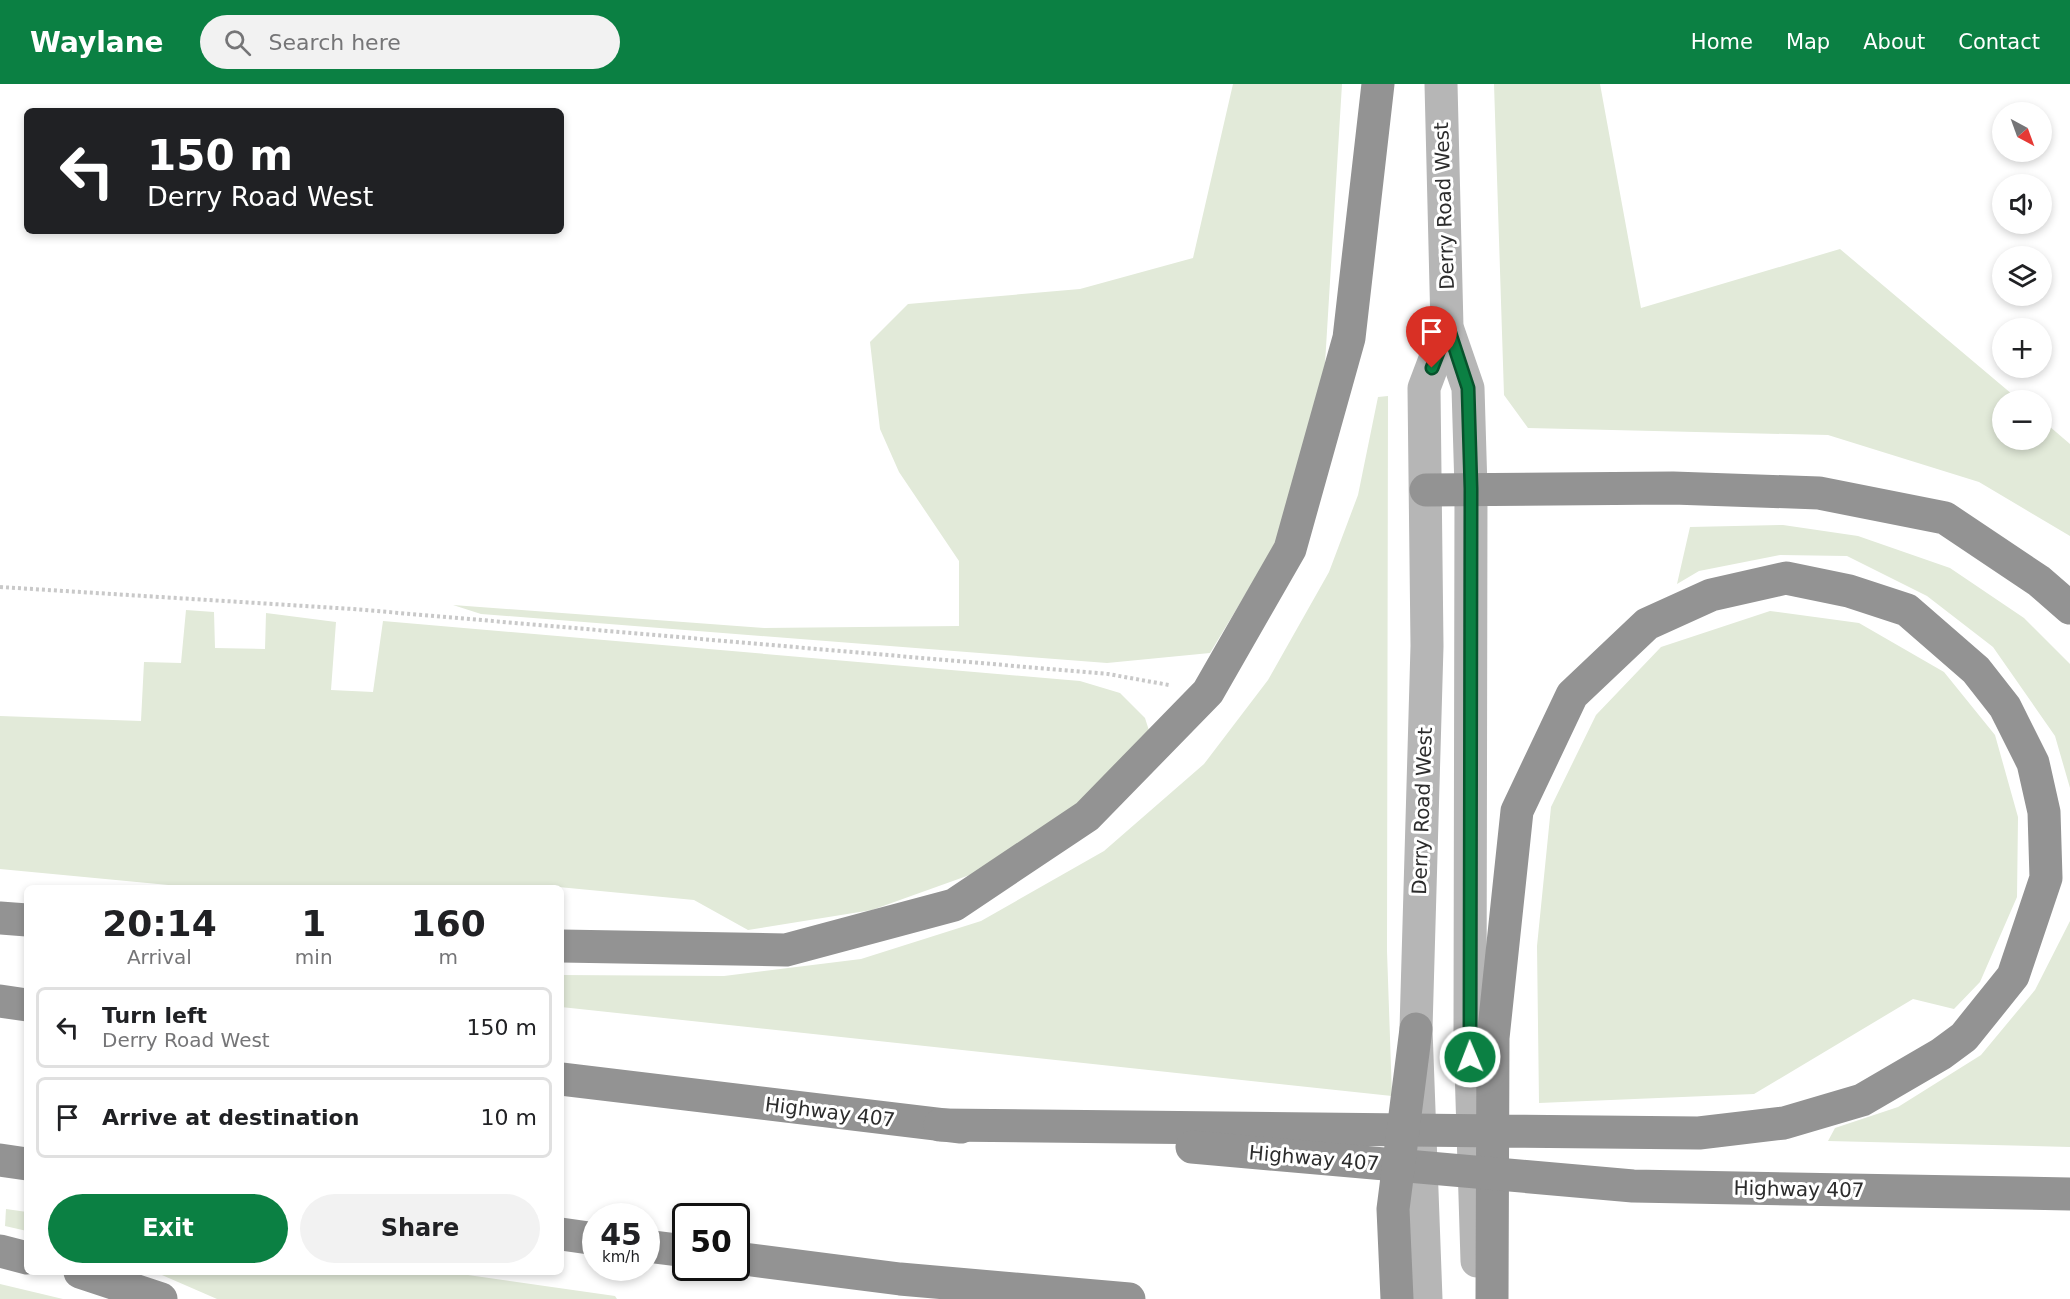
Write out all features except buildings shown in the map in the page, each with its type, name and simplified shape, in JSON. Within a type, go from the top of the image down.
[{"type":"highway","points":[[564,946],[786,950],[954,905],[1087,816],[1208,692],[1290,549],[1349,338],[1378,84]]},
{"type":"highway","points":[[1426,490],[1673,488],[1818,493],[1945,518],[2039,580],[2070,608]]},
{"type":"highway","points":[[940,1125],[1699,1133],[1784,1123],[1862,1100],[1941,1054],[1964,1037],[2013,976],[2046,878],[2044,812],[2033,763],[2006,707],[1976,670],[1906,610],[1849,591],[1786,578],[1711,595],[1647,624],[1572,695],[1517,811],[1481,1036],[1492,1299]]},
{"type":"highway","points":[[0,918],[24,920]]},
{"type":"highway","points":[[0,1001],[24,1005]]},
{"type":"highway","points":[[1397,1299],[1393,1209],[1416,1029]]},
{"type":"highway","name":"Highway 407","points":[[564,1079],[940,1125],[1633,1186],[2070,1194]]},
{"type":"highway","points":[[0,1160],[24,1164]]},
{"type":"highway","points":[[564,1234],[582,1237]]},
{"type":"highway","points":[[0,1251],[24,1257]]},
{"type":"highway","points":[[750,1260],[900,1279],[1129,1299]]},
{"type":"highway","points":[[89,1275],[161,1299]]},
{"type":"main road","name":"Derry Road West","points":[[1441,84],[1448,327],[1468,388],[1481,1036],[1479,1299]]},
{"type":"main road","name":"Derry Road West","points":[[1426,1299],[1416,1029],[1426,646],[1424,388],[1448,327]]},
{"type":"path","points":[[0,587],[365,610],[1096,673],[1208,692]]},
{"type":"green space","points":[[1233,84],[1342,84],[1325,364],[1283,532],[1210,653],[1107,663],[481,614],[453,605],[764,628],[959,626],[959,561],[899,472],[880,429],[870,342],[908,304],[1080,289],[1193,258]]},
{"type":"green space","points":[[1494,84],[1600,84],[1641,308],[1840,249],[2007,390],[1992,390],[1992,450],[2052,450],[2052,429],[2070,444],[2070,536],[1979,482],[1828,435],[1528,428],[1504,395]]},
{"type":"green space","points":[[1388,396],[1387,951],[1392,1096],[564,1007],[564,975],[724,976],[861,959],[981,921],[1104,851],[1204,764],[1268,680],[1329,572],[1358,495],[1378,397]]},
{"type":"green space","points":[[1783,525],[1858,536],[1950,568],[2024,618],[2070,664],[2070,788],[2055,736],[1993,647],[1927,596],[1847,556],[1780,555],[1699,571],[1677,584],[1690,527]]},
{"type":"green space","points":[[186,610],[214,612],[215,648],[265,649],[266,613],[336,622],[331,690],[373,692],[383,621],[1080,681],[1120,693],[1145,718],[1153,743],[1078,809],[978,872],[872,910],[748,930],[694,900],[564,888],[564,885],[168,885],[0,869],[0,716],[141,721],[144,662],[181,663]]},
{"type":"green space","points":[[1770,611],[1859,623],[1944,672],[1995,735],[2018,817],[2017,897],[1980,982],[1954,1009],[1913,999],[1754,1094],[1539,1103],[1537,946],[1551,807],[1596,715],[1661,647]]},
{"type":"green space","points":[[2070,921],[2070,1147],[1828,1141],[1835,1128],[1898,1107],[1981,1055],[2035,990]]},
{"type":"green space","points":[[6,1209],[24,1212],[24,1230],[5,1226]]},
{"type":"green space","points":[[162,1275],[468,1275],[615,1296],[617,1299],[217,1299]]},
{"type":"green space","points":[[0,1284],[63,1299],[0,1299]]},
{"type":"route","points":[[1432,368],[1448,327],[1468,388],[1471,489],[1470,1057]]}]
